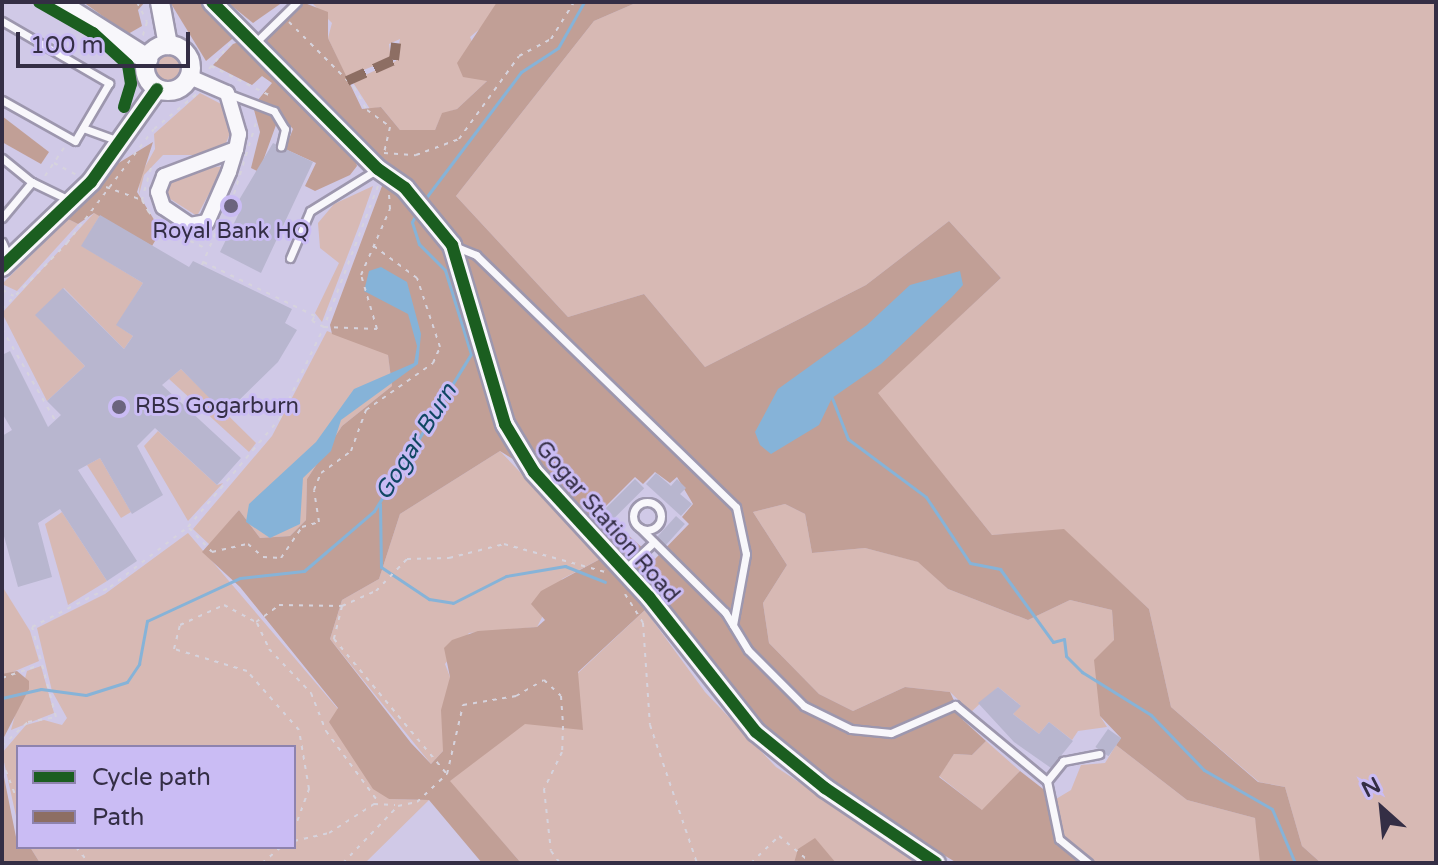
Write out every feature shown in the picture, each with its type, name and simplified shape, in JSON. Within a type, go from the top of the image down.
[{"type":"main road","points":[[57,2],[139,53]]},
{"type":"street","points":[[160,2],[168,45]]},
{"type":"street","name":"Gogar Station Road","points":[[212,2],[252,39],[378,177],[405,188],[452,245],[517,449],[619,575],[756,732],[936,863]]},
{"type":"street","points":[[197,79],[179,89],[157,89],[147,79],[139,53],[168,45],[188,56],[197,79],[227,93],[240,122],[236,149],[207,222],[190,225],[163,207],[158,192],[164,176],[236,149]]},
{"type":"street","points":[[6,264],[72,201],[123,142],[157,89]]},
{"type":"lane","points":[[252,39],[297,2]]},
{"type":"lane","points":[[2,21],[109,83],[75,141],[2,100]]},
{"type":"lane","points":[[227,93],[269,105],[283,123],[281,147]]},
{"type":"lane","points":[[83,128],[123,142]]},
{"type":"lane","points":[[2,158],[34,184],[72,201]]},
{"type":"lane","points":[[290,258],[310,211],[378,177]]},
{"type":"lane","points":[[2,218],[34,184]]},
{"type":"lane","points":[[2,242],[6,264]]},
{"type":"lane","points":[[452,245],[476,255],[736,507],[746,554],[733,625]]},
{"type":"lane","points":[[640,528],[660,523],[661,511],[653,502],[635,509],[640,528],[733,625],[775,679],[804,706],[840,724],[891,733],[955,705],[1047,781],[1059,839],[1089,863]]},
{"type":"lane","points":[[619,575],[654,542]]},
{"type":"lane","points":[[1047,781],[1063,761],[1099,754]]},
{"type":"path","points":[[137,2],[146,29],[139,53]]},
{"type":"path","points":[[288,22],[354,87],[367,110],[390,127],[384,153],[416,155],[459,139],[519,56],[551,39],[574,2]]},
{"type":"path","points":[[2,309],[103,199],[154,129],[192,104],[197,79],[222,48],[252,39]]},
{"type":"path","points":[[210,65],[271,96]]},
{"type":"path","points":[[126,102],[131,84]]},
{"type":"path","points":[[34,184],[70,138]]},
{"type":"path","points":[[201,261],[315,316],[312,321],[324,327],[377,329],[360,284],[371,244],[391,204],[378,177]]},
{"type":"path","points":[[2,746],[28,722],[56,717],[32,627],[110,587],[188,527],[280,418],[324,327],[378,177]]},
{"type":"path","points":[[188,527],[212,552],[248,544],[268,559],[284,556],[302,527],[319,522],[314,490],[321,473],[351,451],[366,410],[433,363],[440,347],[417,278],[371,244]]},
{"type":"path","points":[[2,290],[15,296]]},
{"type":"path","points":[[2,329],[55,420]]},
{"type":"path","points":[[259,620],[279,605],[342,606],[387,580],[407,559],[449,558],[508,544],[530,555],[583,562],[619,575]]},
{"type":"path","points":[[622,589],[643,623],[650,725],[697,863]]},
{"type":"path","points":[[296,822],[309,771],[289,713],[247,671],[180,653],[172,644],[180,625],[224,605],[259,620],[269,649],[311,693],[326,731],[379,803]]},
{"type":"path","points":[[342,606],[334,639],[447,774]]},
{"type":"path","points":[[2,678],[42,664]]},
{"type":"path","points":[[296,841],[329,833],[379,803],[398,806],[417,802],[447,774],[463,705],[516,696],[544,680],[561,696],[562,752],[544,789],[551,851],[560,863]]},
{"type":"path","points":[[2,761],[16,797]]},
{"type":"path","points":[[343,863],[398,806]]},
{"type":"path","points":[[751,863],[779,836],[811,863]]},
{"type":"path","points":[[262,863],[279,849]]},
{"type":"shaded area","points":[[83,2],[145,2],[138,10],[142,26],[128,34]]},
{"type":"shaded area","points":[[170,2],[204,2],[238,34],[206,61]]},
{"type":"shaded area","points":[[227,2],[283,2],[253,23]]},
{"type":"shaded area","points":[[302,2],[328,12],[328,38],[362,109],[381,107],[400,130],[435,130],[442,113],[457,109],[487,81],[463,77],[457,63],[497,2],[638,2],[594,21],[456,196],[568,317],[644,294],[705,367],[866,285],[949,221],[1001,278],[878,393],[992,535],[1064,529],[1149,609],[1171,707],[1258,782],[1285,787],[1302,846],[1321,863],[1260,863],[1255,818],[1187,800],[1116,745],[1121,738],[1100,716],[1094,660],[1114,640],[1112,610],[1070,600],[1028,620],[948,589],[918,562],[865,548],[812,553],[805,514],[785,504],[753,512],[787,565],[763,603],[769,643],[819,694],[853,711],[905,687],[950,692],[963,720],[986,741],[972,755],[954,754],[939,777],[982,810],[1020,771],[1056,799],[1061,841],[1095,863],[957,863],[844,795],[747,715],[561,489],[500,451],[400,514],[379,579],[342,600],[330,639],[411,743],[431,764],[443,751],[441,710],[450,677],[444,648],[452,640],[478,631],[537,627],[545,620],[531,604],[541,591],[602,558],[645,610],[578,672],[583,730],[525,724],[450,781],[521,863],[482,863],[429,800],[389,799],[373,789],[329,722],[338,708],[240,587],[202,552],[239,510],[260,538],[290,536],[306,520],[307,479],[342,426],[392,386],[388,355],[332,334],[330,325],[388,170],[363,144],[352,147],[357,166],[350,175],[315,191],[305,186],[316,163],[285,149],[293,129],[280,114],[259,172],[251,168],[260,132],[253,106],[272,83],[262,76],[252,85],[213,65],[233,44],[247,39],[255,47]],"holes":[[[655,472],[670,483],[677,477],[693,504],[682,517],[689,524],[655,559],[601,511],[635,477],[643,484]]]},
{"type":"shaded area","points":[[311,2],[497,2],[488,22],[470,37],[488,80],[457,109],[442,114],[435,130],[400,130],[381,107],[370,109],[352,81],[396,61],[400,39],[389,44],[391,59],[346,77],[328,38],[332,23]]},
{"type":"shaded area","points":[[638,2],[1436,2],[1436,863],[1321,863],[1302,846],[1285,787],[1259,782],[1171,707],[1149,609],[1064,530],[992,535],[877,393],[1001,278],[949,221],[866,285],[705,367],[644,294],[568,317],[456,196],[594,21]]},
{"type":"shaded area","points":[[169,52],[180,56],[184,67],[180,78],[169,82],[158,78],[154,67],[158,56]]},
{"type":"shaded area","points":[[200,93],[225,106],[232,128],[226,143],[208,155],[163,155],[144,175],[139,195],[140,176],[155,149],[154,134]]},
{"type":"shaded area","points":[[2,116],[49,152],[41,164],[2,142]]},
{"type":"shaded area","points":[[153,142],[137,192],[161,231],[152,246],[94,213],[78,224],[68,219],[112,167]]},
{"type":"shaded area","points":[[224,166],[197,216],[164,195],[168,181],[185,171]]},
{"type":"shaded area","points":[[373,186],[322,322],[315,313],[339,263],[320,248],[318,223],[334,204]]},
{"type":"shaded area","points":[[94,213],[100,215],[82,246],[143,283],[117,325],[133,336],[124,349],[64,288],[36,315],[85,366],[47,401],[2,313]]},
{"type":"shaded area","points":[[68,219],[78,224],[17,291],[2,284]]},
{"type":"shaded area","points":[[327,331],[388,354],[392,386],[342,426],[307,479],[306,520],[290,536],[260,538],[239,510],[210,545],[193,529],[272,436]]},
{"type":"shaded area","points":[[181,369],[256,443],[249,452],[169,379]]},
{"type":"shaded area","points":[[158,431],[217,485],[223,483],[188,521],[144,446]]},
{"type":"shaded area","points":[[500,451],[602,558],[562,579],[537,627],[469,633],[445,664],[450,677],[443,751],[431,764],[330,639],[342,600],[379,579],[400,514]]},
{"type":"shaded area","points":[[100,458],[131,512],[121,518],[87,465]]},
{"type":"shaded area","points":[[785,504],[805,514],[812,553],[865,548],[919,562],[948,589],[1028,620],[1070,600],[1112,610],[1114,640],[1100,716],[1107,727],[1078,731],[1072,740],[1049,722],[1039,734],[1013,714],[1020,705],[998,687],[971,712],[950,692],[905,687],[853,711],[819,694],[769,643],[763,603],[787,565],[753,512]]},
{"type":"shaded area","points":[[62,512],[107,581],[68,605],[45,524]]},
{"type":"shaded area","points":[[188,533],[338,709],[389,799],[429,800],[365,863],[40,863],[31,849],[296,849],[296,745],[16,745],[16,816],[2,753],[26,725],[44,720],[62,725],[67,718],[52,691],[37,628],[105,594]]},
{"type":"shaded area","points":[[2,586],[30,631],[39,661],[8,674],[2,674]]},
{"type":"shaded area","points":[[645,610],[705,692],[776,767],[921,863],[521,863],[449,781],[525,723]]},
{"type":"shaded area","points":[[41,666],[54,713],[11,730],[27,671]]},
{"type":"shaded area","points":[[17,671],[29,681],[29,689],[2,741],[2,674]]},
{"type":"shaded area","points":[[986,741],[1020,771],[983,811],[939,776],[954,754],[972,755]]},
{"type":"shaded area","points":[[1116,745],[1187,800],[1255,818],[1264,861],[1095,863],[1060,841],[1056,799],[1071,790],[1081,765],[1105,763]]},
{"type":"shaded area","points":[[2,767],[16,849],[31,849],[40,863],[2,863]]},
{"type":"shaded area","points":[[815,838],[836,863],[794,863],[798,849]]},
{"type":"water","points":[[381,267],[407,282],[421,334],[418,364],[341,420],[331,451],[303,478],[300,524],[270,538],[246,522],[249,504],[316,442],[354,389],[414,363],[417,346],[408,314],[364,291],[369,271]]},
{"type":"water","points":[[960,271],[963,285],[881,364],[832,398],[819,425],[771,454],[760,445],[755,432],[778,389],[867,325],[910,285]]},
{"type":"building","points":[[273,143],[313,162],[261,273],[220,252],[239,213],[233,210]]},
{"type":"building","name":"RBS Gogarburn","points":[[100,215],[189,267],[193,261],[292,309],[285,323],[297,330],[278,362],[225,414],[181,369],[162,385],[241,458],[217,485],[155,428],[137,446],[163,495],[132,514],[100,458],[78,470],[137,561],[107,581],[60,509],[38,523],[52,577],[18,587],[2,529],[2,436],[12,430],[2,413],[2,355],[10,351],[48,427],[61,415],[47,401],[85,366],[35,315],[63,288],[124,349],[133,336],[116,325],[143,283],[81,246]]},
{"type":"building","points":[[656,473],[671,486],[677,479],[686,488],[680,494],[692,504],[681,516],[646,484]]},
{"type":"building","points":[[635,479],[644,488],[612,520],[603,511]]},
{"type":"building","points":[[676,516],[685,524],[665,546],[656,538]]},
{"type":"building","points":[[998,687],[1021,706],[1013,714],[1039,734],[1049,722],[1073,741],[1051,768],[1014,742],[978,703]]},
{"type":"building","points":[[1108,729],[1121,738],[1108,756],[1095,747]]},
{"type":"waterway","name":"Gogar Burn","points":[[425,199],[521,72],[558,48],[584,2]]},
{"type":"waterway","name":"Gogar Burn","points":[[2,698],[41,689],[86,695],[127,682],[139,664],[147,621],[240,578],[304,571],[374,511],[471,354],[445,270],[419,244],[412,222],[417,212]]},
{"type":"waterway","points":[[832,398],[848,439],[926,497],[970,563],[1000,569],[1053,642],[1064,639],[1066,656],[1082,672],[1151,715],[1204,770],[1272,809],[1295,863]]},
{"type":"waterway","points":[[380,504],[381,567],[429,599],[453,603],[506,576],[565,566],[605,582]]},
{"type":"marked path","points":[[347,81],[394,60],[396,43]]},
{"type":"cycle path","points":[[39,2],[93,33],[128,65],[131,84],[124,107]]},
{"type":"cycle path","points":[[212,2],[378,169],[405,188],[452,245],[505,424],[534,472],[649,597],[756,732],[825,788],[936,863]]},
{"type":"cycle path","points":[[2,267],[91,182],[157,89]]},
{"type":"place","name":"Royal Bank HQ","points":[[231,206]]},
{"type":"place","name":"RBS Gogarburn","points":[[119,407]]}]
